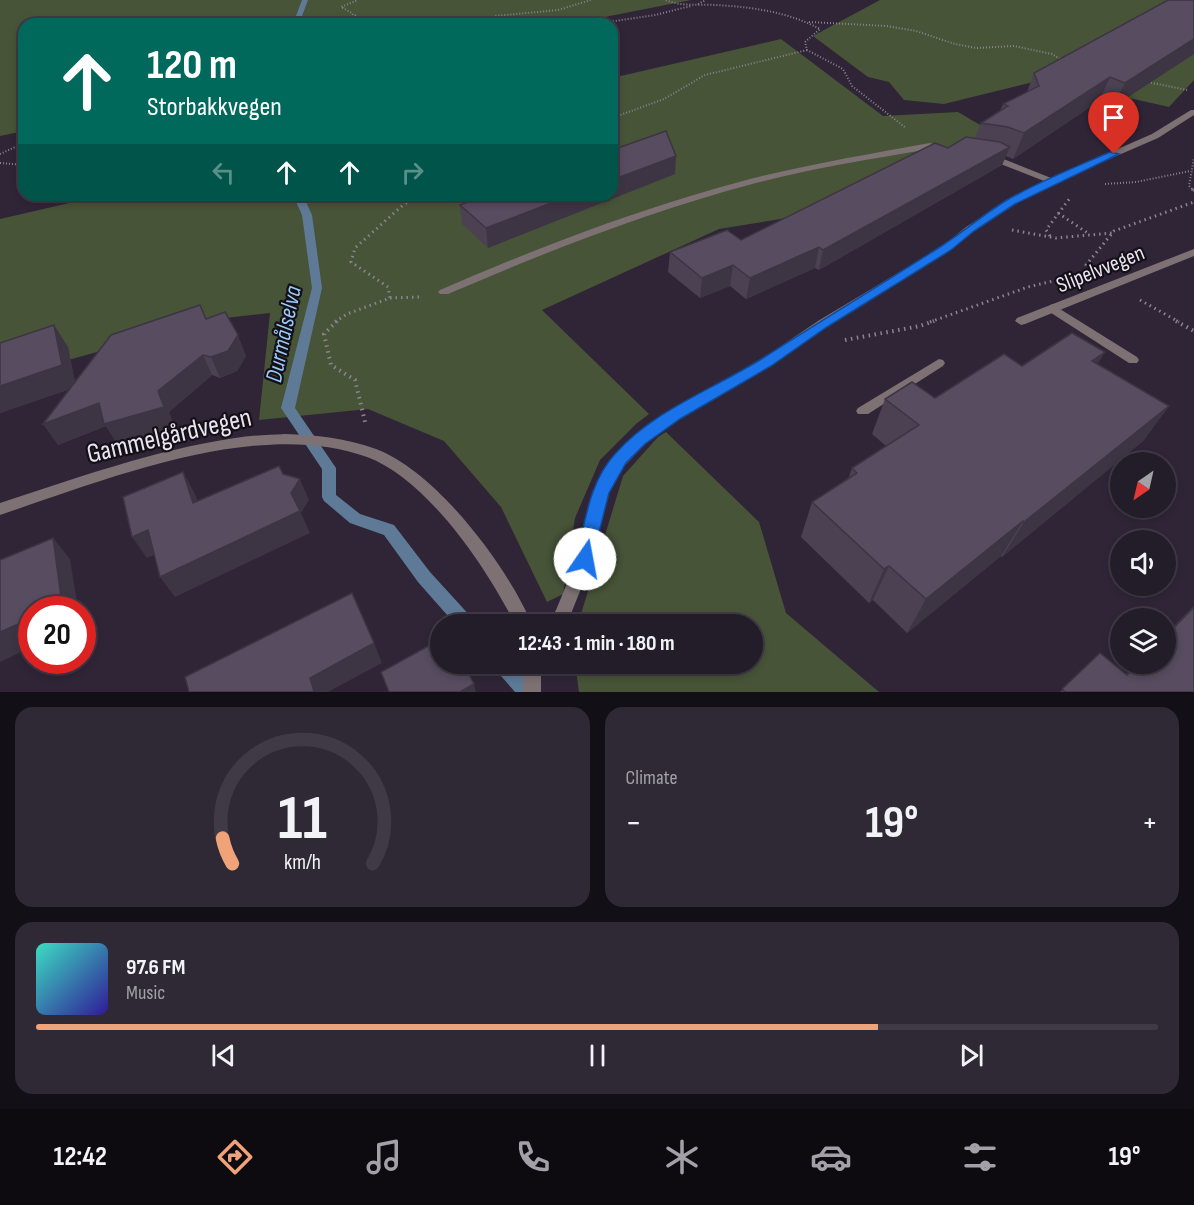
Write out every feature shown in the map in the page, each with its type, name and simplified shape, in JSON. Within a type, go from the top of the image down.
[{"type":"street","points":[[562,614],[585,559],[600,493],[609,474],[621,458],[640,440],[674,415],[800,341],[822,324],[947,248],[970,228],[1011,202],[1051,181],[1155,136],[1194,112]]},
{"type":"street","points":[[444,292],[519,259],[668,205],[801,170],[930,146],[952,150]]},
{"type":"street","points":[[973,154],[995,158],[1051,181]]},
{"type":"street","name":"Slipelvvegen","points":[[1021,321],[1194,252]]},
{"type":"street","points":[[1052,309],[1133,360]]},
{"type":"street","points":[[863,411],[939,363]]},
{"type":"street","name":"Gammelgårdvegen","points":[[0,509],[139,464],[251,441],[311,439],[353,446],[388,460],[454,518],[515,604],[520,614]]},
{"type":"street","points":[[532,674],[532,692]]},
{"type":"path","points":[[358,0],[341,7],[359,18]]},
{"type":"path","points":[[490,18],[558,10],[591,0]]},
{"type":"path","points":[[666,0],[752,8],[809,22],[887,26],[916,31],[976,48],[1014,46],[1052,54],[1068,63]]},
{"type":"path","points":[[618,19],[655,15],[706,0]]},
{"type":"path","points":[[352,13],[355,18]]},
{"type":"path","points":[[807,50],[805,42],[820,29],[809,22]]},
{"type":"path","points":[[618,116],[664,99],[705,75],[807,50],[843,69],[852,86],[930,146]]},
{"type":"path","points":[[1148,82],[1194,91]]},
{"type":"path","points":[[0,154],[18,146]]},
{"type":"path","points":[[1194,158],[1189,186],[1194,190]]},
{"type":"path","points":[[0,163],[18,164]]},
{"type":"path","points":[[1104,184],[1136,182],[1190,171]]},
{"type":"path","points":[[1050,236],[1046,230],[1072,193]]},
{"type":"path","points":[[353,446],[366,426],[356,380],[332,365],[324,334],[333,322],[354,309],[380,303],[390,298],[388,287],[351,262],[355,248],[410,201]]},
{"type":"path","points":[[970,228],[1018,231],[1065,238],[1112,233],[1145,218],[1194,202]]},
{"type":"path","points":[[1058,213],[1089,235]]},
{"type":"path","points":[[1112,233],[1086,265],[1087,271],[1194,331]]},
{"type":"path","points":[[800,341],[822,343],[920,326],[1028,287],[1056,280]]},
{"type":"green space","points":[[0,0],[691,0],[600,18],[18,18],[18,132],[0,136]]},
{"type":"green space","points":[[880,0],[1194,0],[1194,80],[1169,107],[1116,95],[1070,73],[944,104],[904,100],[889,82],[868,77],[813,36]]},
{"type":"green space","points":[[781,39],[883,116],[958,112],[1004,139],[817,213],[719,229],[542,310],[649,414],[600,460],[575,518],[563,594],[547,602],[501,507],[444,441],[368,409],[259,420],[270,313],[217,319],[68,360],[0,353],[0,219],[78,201],[618,201],[618,77]]},
{"type":"green space","points":[[666,432],[759,522],[786,613],[879,692],[579,692],[577,674],[763,674],[763,614],[581,614],[623,476],[658,437]]},
{"type":"building","points":[[1168,0],[1194,0],[1194,39],[1125,83],[1110,77],[1024,133],[1008,127],[981,123],[1008,106],[1003,104],[1039,86],[1034,73]]},
{"type":"building","points":[[666,131],[676,156],[618,178],[618,148]]},
{"type":"building","points":[[966,137],[1000,142],[1010,147],[823,250],[819,247],[750,278],[733,265],[702,278],[670,252],[727,230],[741,240],[935,143],[948,148]]},
{"type":"building","points":[[470,201],[556,201],[486,228],[460,205]]},
{"type":"building","points":[[200,305],[206,319],[225,312],[238,335],[228,351],[211,357],[203,355],[158,391],[164,407],[104,424],[99,403],[43,424],[111,335]]},
{"type":"building","points":[[54,325],[62,365],[0,386],[0,343]]},
{"type":"building","points":[[1072,333],[1105,352],[1092,361],[1169,406],[926,599],[889,566],[884,569],[812,502],[857,473],[852,468],[919,425],[885,399],[912,382],[935,398],[1004,354],[1022,366]]},
{"type":"building","points":[[279,466],[283,474],[300,479],[291,493],[300,511],[160,577],[148,530],[132,537],[123,497],[183,472],[193,503]]},
{"type":"building","points":[[53,538],[61,596],[18,596],[18,624],[0,632],[0,560]]},
{"type":"building","points":[[352,593],[374,643],[310,678],[314,691],[189,692],[185,677]]},
{"type":"building","points":[[1194,607],[1194,692],[1065,692],[1062,689],[1100,653],[1110,661],[1110,674],[1176,674],[1176,626]]},
{"type":"building","points":[[430,645],[430,674],[469,674],[474,684],[460,692],[389,692],[381,672]]},
{"type":"waterway","name":"Durmålselva","points":[[298,18],[305,0]]},
{"type":"waterway","name":"Durmålselva","points":[[301,201],[307,215],[317,288],[288,408],[329,468],[329,497],[355,519],[389,530],[424,577],[457,614]]},
{"type":"waterway","name":"Durmålselva","points":[[511,674],[527,692]]},
{"type":"route","points":[[585,559],[600,493],[609,474],[621,458],[640,440],[674,415],[766,362],[822,324],[947,248],[970,228],[1011,202],[1051,181],[1114,154]]}]
